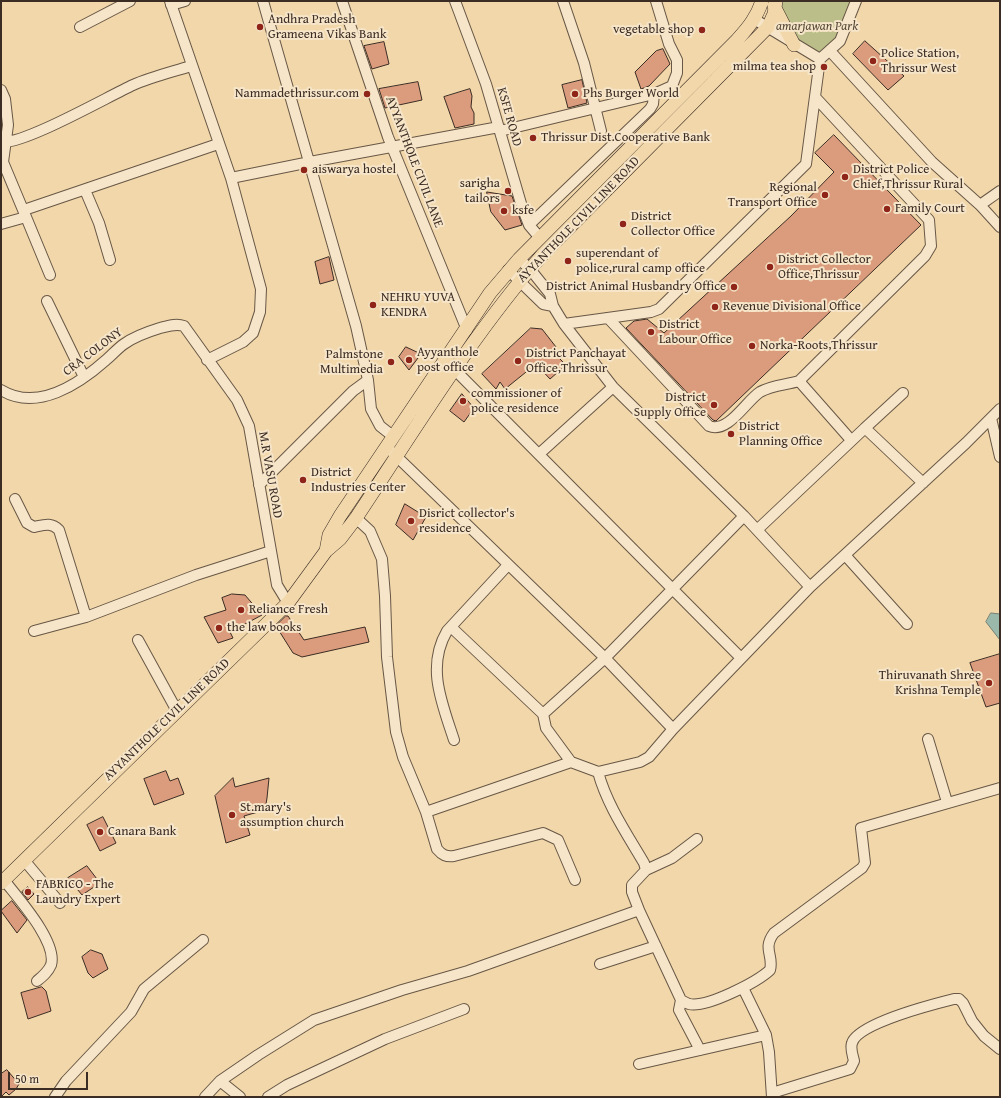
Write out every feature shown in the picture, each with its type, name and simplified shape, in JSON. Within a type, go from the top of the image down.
[{"type":"main road","points":[[762,1],[776,4],[794,45]]},
{"type":"main road","name":"AYYANTHOLE CIVIL LINE ROAD","points":[[326,551],[329,536],[340,516],[467,330],[490,293],[508,270],[737,40],[754,19],[762,1]]},
{"type":"main road","name":"AYYANTHOLE CIVIL LINE ROAD","points":[[2,881],[288,603],[326,551],[340,539],[356,518],[454,369],[519,281],[768,27],[776,4]]},
{"type":"main road","points":[[682,95],[695,103]]},
{"type":"street","points":[[80,27],[130,1]]},
{"type":"street","points":[[185,1],[170,3],[231,178],[261,289],[260,312],[253,334],[243,342],[207,360]]},
{"type":"street","points":[[263,1],[356,326],[368,380],[369,399],[375,418],[398,455],[508,565],[605,658],[673,729]]},
{"type":"street","name":"AYYANTHOLE CIVIL LANE","points":[[342,1],[392,148],[467,330]]},
{"type":"street","name":"KSFE ROAD","points":[[455,1],[486,84],[529,225],[540,238]]},
{"type":"street","points":[[563,1],[584,63],[601,131]]},
{"type":"street","points":[[231,178],[310,162],[499,129],[654,94],[672,86],[677,73],[677,60],[669,44],[656,1]]},
{"type":"street","points":[[564,324],[651,312],[665,305],[806,164],[820,59],[840,41],[856,1]]},
{"type":"street","points":[[754,19],[794,45],[820,59]]},
{"type":"street","points":[[830,51],[932,162],[980,205],[1000,227]]},
{"type":"street","points":[[3,142],[29,136],[134,85],[191,66]]},
{"type":"street","points":[[672,86],[682,95]]},
{"type":"street","points":[[1,90],[7,114],[3,142],[3,162],[22,216],[50,275]]},
{"type":"street","points":[[529,225],[650,109],[654,100],[654,94]]},
{"type":"street","points":[[608,318],[709,426],[715,428],[723,426],[760,392],[773,386],[799,381],[925,256],[932,246],[929,220],[815,97]]},
{"type":"street","points":[[1,224],[85,190],[218,144]]},
{"type":"street","points":[[85,190],[99,223],[110,260]]},
{"type":"street","points":[[980,205],[1000,191]]},
{"type":"street","points":[[519,260],[530,269],[550,294],[553,306],[564,324],[613,387],[744,516],[810,587]]},
{"type":"street","points":[[508,270],[543,304],[553,306]]},
{"type":"street","points":[[47,302],[84,377]]},
{"type":"street","name":"CRA COLONY","points":[[1,391],[28,397],[48,396],[72,385],[84,377],[130,340],[144,333],[172,325],[184,326],[207,360]]},
{"type":"street","name":"M.R VASU ROAD","points":[[207,360],[237,400],[249,426],[277,585],[288,603]]},
{"type":"street","points":[[454,369],[741,658]]},
{"type":"street","points":[[259,485],[353,391],[368,380]]},
{"type":"street","points":[[799,381],[851,440]]},
{"type":"street","points":[[539,454],[613,387]]},
{"type":"street","points":[[757,530],[903,392]]},
{"type":"street","points":[[451,627],[543,714],[546,728],[571,762],[598,772],[635,764],[649,757],[673,729],[810,587],[923,483],[1000,409]]},
{"type":"street","points":[[991,418],[1000,457]]},
{"type":"street","points":[[865,428],[923,483]]},
{"type":"street","points":[[15,498],[27,523],[34,527],[47,524],[54,525],[59,530],[86,617]]},
{"type":"street","points":[[543,714],[605,658],[744,516]]},
{"type":"street","points":[[356,518],[370,531],[382,559],[387,657],[396,732],[403,757],[426,812],[434,842],[441,854],[454,856],[543,834],[558,840],[574,880]]},
{"type":"street","points":[[34,631],[86,617],[196,575],[271,551]]},
{"type":"street","points":[[845,555],[907,624]]},
{"type":"street","points":[[454,740],[437,679],[436,667],[440,643],[447,631],[508,565]]},
{"type":"street","points":[[138,640],[177,711]]},
{"type":"street","points":[[928,739],[947,802]]},
{"type":"street","points":[[426,812],[571,762]]},
{"type":"street","points":[[598,772],[603,790],[644,863],[646,870]]},
{"type":"street","points":[[697,839],[677,855],[646,870],[632,885],[632,892],[681,1000],[688,1004],[697,1004],[743,988],[770,970],[772,965],[767,949],[769,940],[774,933],[862,868],[865,863],[861,828],[947,802],[1000,788]]},
{"type":"street","points":[[24,860],[60,903]]},
{"type":"street","points":[[2,881],[34,919],[50,950],[51,963],[47,973],[37,981]]},
{"type":"street","points":[[205,1097],[220,1081],[314,1020],[402,990],[468,970],[640,910]]},
{"type":"street","points":[[55,1097],[66,1081],[131,1012],[144,989],[203,940]]},
{"type":"street","points":[[600,964],[656,946]]},
{"type":"street","points":[[743,988],[766,1035],[769,1052],[772,1095],[850,1069],[854,1061],[852,1042],[856,1037],[886,1019],[954,999],[959,999],[963,1003],[972,1021],[984,1036],[1000,1049]]},
{"type":"street","points":[[681,1000],[679,1010],[700,1050]]},
{"type":"street","points":[[268,1097],[287,1085],[385,1039],[464,1009]]},
{"type":"street","points":[[639,1064],[766,1035]]},
{"type":"street","points":[[220,1081],[240,1097]]},
{"type":"green space","name":"amarjawan Park","points":[[777,1],[855,1],[840,41],[820,59],[795,44]]},
{"type":"shaded area","points":[[991,613],[1000,614],[1000,640],[986,622]]},
{"type":"building","name":"Police Station, Thrissur West","points":[[865,41],[904,76],[888,90],[853,54]]},
{"type":"building","points":[[384,42],[389,64],[372,69],[364,46]]},
{"type":"building","points":[[663,49],[670,64],[649,86],[641,89],[635,72],[656,51]]},
{"type":"building","name":"Phs Burger World","points":[[582,80],[587,103],[568,108],[562,85]]},
{"type":"building","points":[[418,82],[422,100],[385,108],[379,89]]},
{"type":"building","points":[[470,89],[472,96],[471,107],[474,113],[474,124],[455,128],[444,97]]},
{"type":"building","points":[[834,135],[921,225],[716,421],[713,420],[626,328],[634,321],[647,319],[664,333],[791,216],[834,172],[815,153]]},
{"type":"building","name":"ksfe","points":[[487,192],[512,196],[522,225],[505,230],[491,212]]},
{"type":"building","points":[[329,257],[334,280],[320,284],[315,262]]},
{"type":"building","name":"District Panchayat Office,Thrissur","points":[[531,328],[542,329],[556,347],[552,351],[566,365],[550,379],[536,364],[505,389],[500,382],[496,389],[482,374]]},
{"type":"building","name":"Ayyanthole post office","points":[[406,347],[421,354],[409,370],[399,357]]},
{"type":"building","name":"commissioner of police residence","points":[[462,394],[474,408],[464,422],[450,411]]},
{"type":"building","name":"Disrict collector's residence","points":[[405,504],[426,517],[413,540],[396,525]]},
{"type":"building","points":[[232,594],[245,595],[262,615],[230,632],[233,638],[218,643],[204,617],[226,610],[222,598]]},
{"type":"building","points":[[286,616],[288,616],[304,640],[365,627],[369,642],[302,657],[293,653],[276,626]]},
{"type":"building","name":"Thiruvanath Shree Krishna Temple","points":[[1000,654],[1000,703],[986,707],[970,663]]},
{"type":"building","points":[[166,771],[170,781],[178,778],[184,794],[154,805],[144,779]]},
{"type":"building","points":[[233,778],[235,787],[269,778],[265,810],[244,816],[250,835],[226,843],[215,796]]},
{"type":"building","points":[[103,817],[116,843],[100,851],[87,825]]},
{"type":"building","points":[[87,866],[100,883],[82,895],[68,878]]},
{"type":"building","name":"FABRICO - The Laundry Expert","points":[[28,887],[34,894],[28,900],[22,892]]},
{"type":"building","points":[[12,901],[27,920],[17,933],[1,911]]},
{"type":"building","points":[[91,950],[102,954],[108,969],[93,978],[88,973],[82,957]]},
{"type":"building","points":[[42,987],[46,991],[51,1011],[28,1019],[21,993]]},
{"type":"building","points":[[7,1070],[19,1084],[9,1095],[6,1092],[1,1097],[1,1074]]},
{"type":"place","name":"Andhra Pradesh Grameena Vikas Bank","points":[[260,27]]},
{"type":"place","name":"vegetable shop","points":[[702,30]]},
{"type":"place","name":"Police Station, Thrissur West","points":[[873,61]]},
{"type":"place","name":"milma tea shop","points":[[824,67]]},
{"type":"place","name":"Nammadethrissur.com","points":[[367,94]]},
{"type":"place","name":"Phs Burger World","points":[[575,94]]},
{"type":"place","name":"Thrissur Dist.Cooperative Bank","points":[[533,138]]},
{"type":"place","name":"aiswarya hostel","points":[[304,170]]},
{"type":"place","name":"District Police Chief,Thrissur Rural","points":[[845,177]]},
{"type":"place","name":"sarigha tailors","points":[[508,191]]},
{"type":"place","name":"Regional Transport Office","points":[[825,195]]},
{"type":"place","name":"Family Court","points":[[887,209]]},
{"type":"place","name":"ksfe","points":[[504,211]]},
{"type":"place","name":"District Collector Office","points":[[623,224]]},
{"type":"place","name":"superendant of police,rural camp office","points":[[568,261]]},
{"type":"place","name":"District Collector Office,Thrissur","points":[[770,267]]},
{"type":"place","name":"District Animal Husbandry Office","points":[[734,287]]},
{"type":"place","name":"NEHRU YUVA KENDRA","points":[[373,305]]},
{"type":"place","name":"Revenue Divisional Office","points":[[715,307]]},
{"type":"place","name":"District Labour Office","points":[[651,332]]},
{"type":"place","name":"Norka-Roots,Thrissur","points":[[752,346]]},
{"type":"place","name":"Ayyanthole post office","points":[[409,360]]},
{"type":"place","name":"District Panchayat Office,Thrissur","points":[[518,361]]},
{"type":"place","name":"Palmstone Multimedia","points":[[391,362]]},
{"type":"place","name":"commissioner of police residence","points":[[463,401]]},
{"type":"place","name":"District Supply Office","points":[[714,405]]},
{"type":"place","name":"District Planning Office","points":[[731,434]]},
{"type":"place","name":"District Industries Center","points":[[303,480]]},
{"type":"place","name":"Disrict collector's residence","points":[[411,521]]},
{"type":"place","name":"Reliance Fresh","points":[[241,610]]},
{"type":"place","name":"the law books","points":[[219,628]]},
{"type":"place","name":"Thiruvanath Shree Krishna Temple","points":[[989,683]]},
{"type":"place","name":"St.mary's assumption church","points":[[232,815]]},
{"type":"place","name":"Canara Bank","points":[[100,832]]},
{"type":"place","name":"FABRICO - The Laundry Expert","points":[[28,892]]}]
